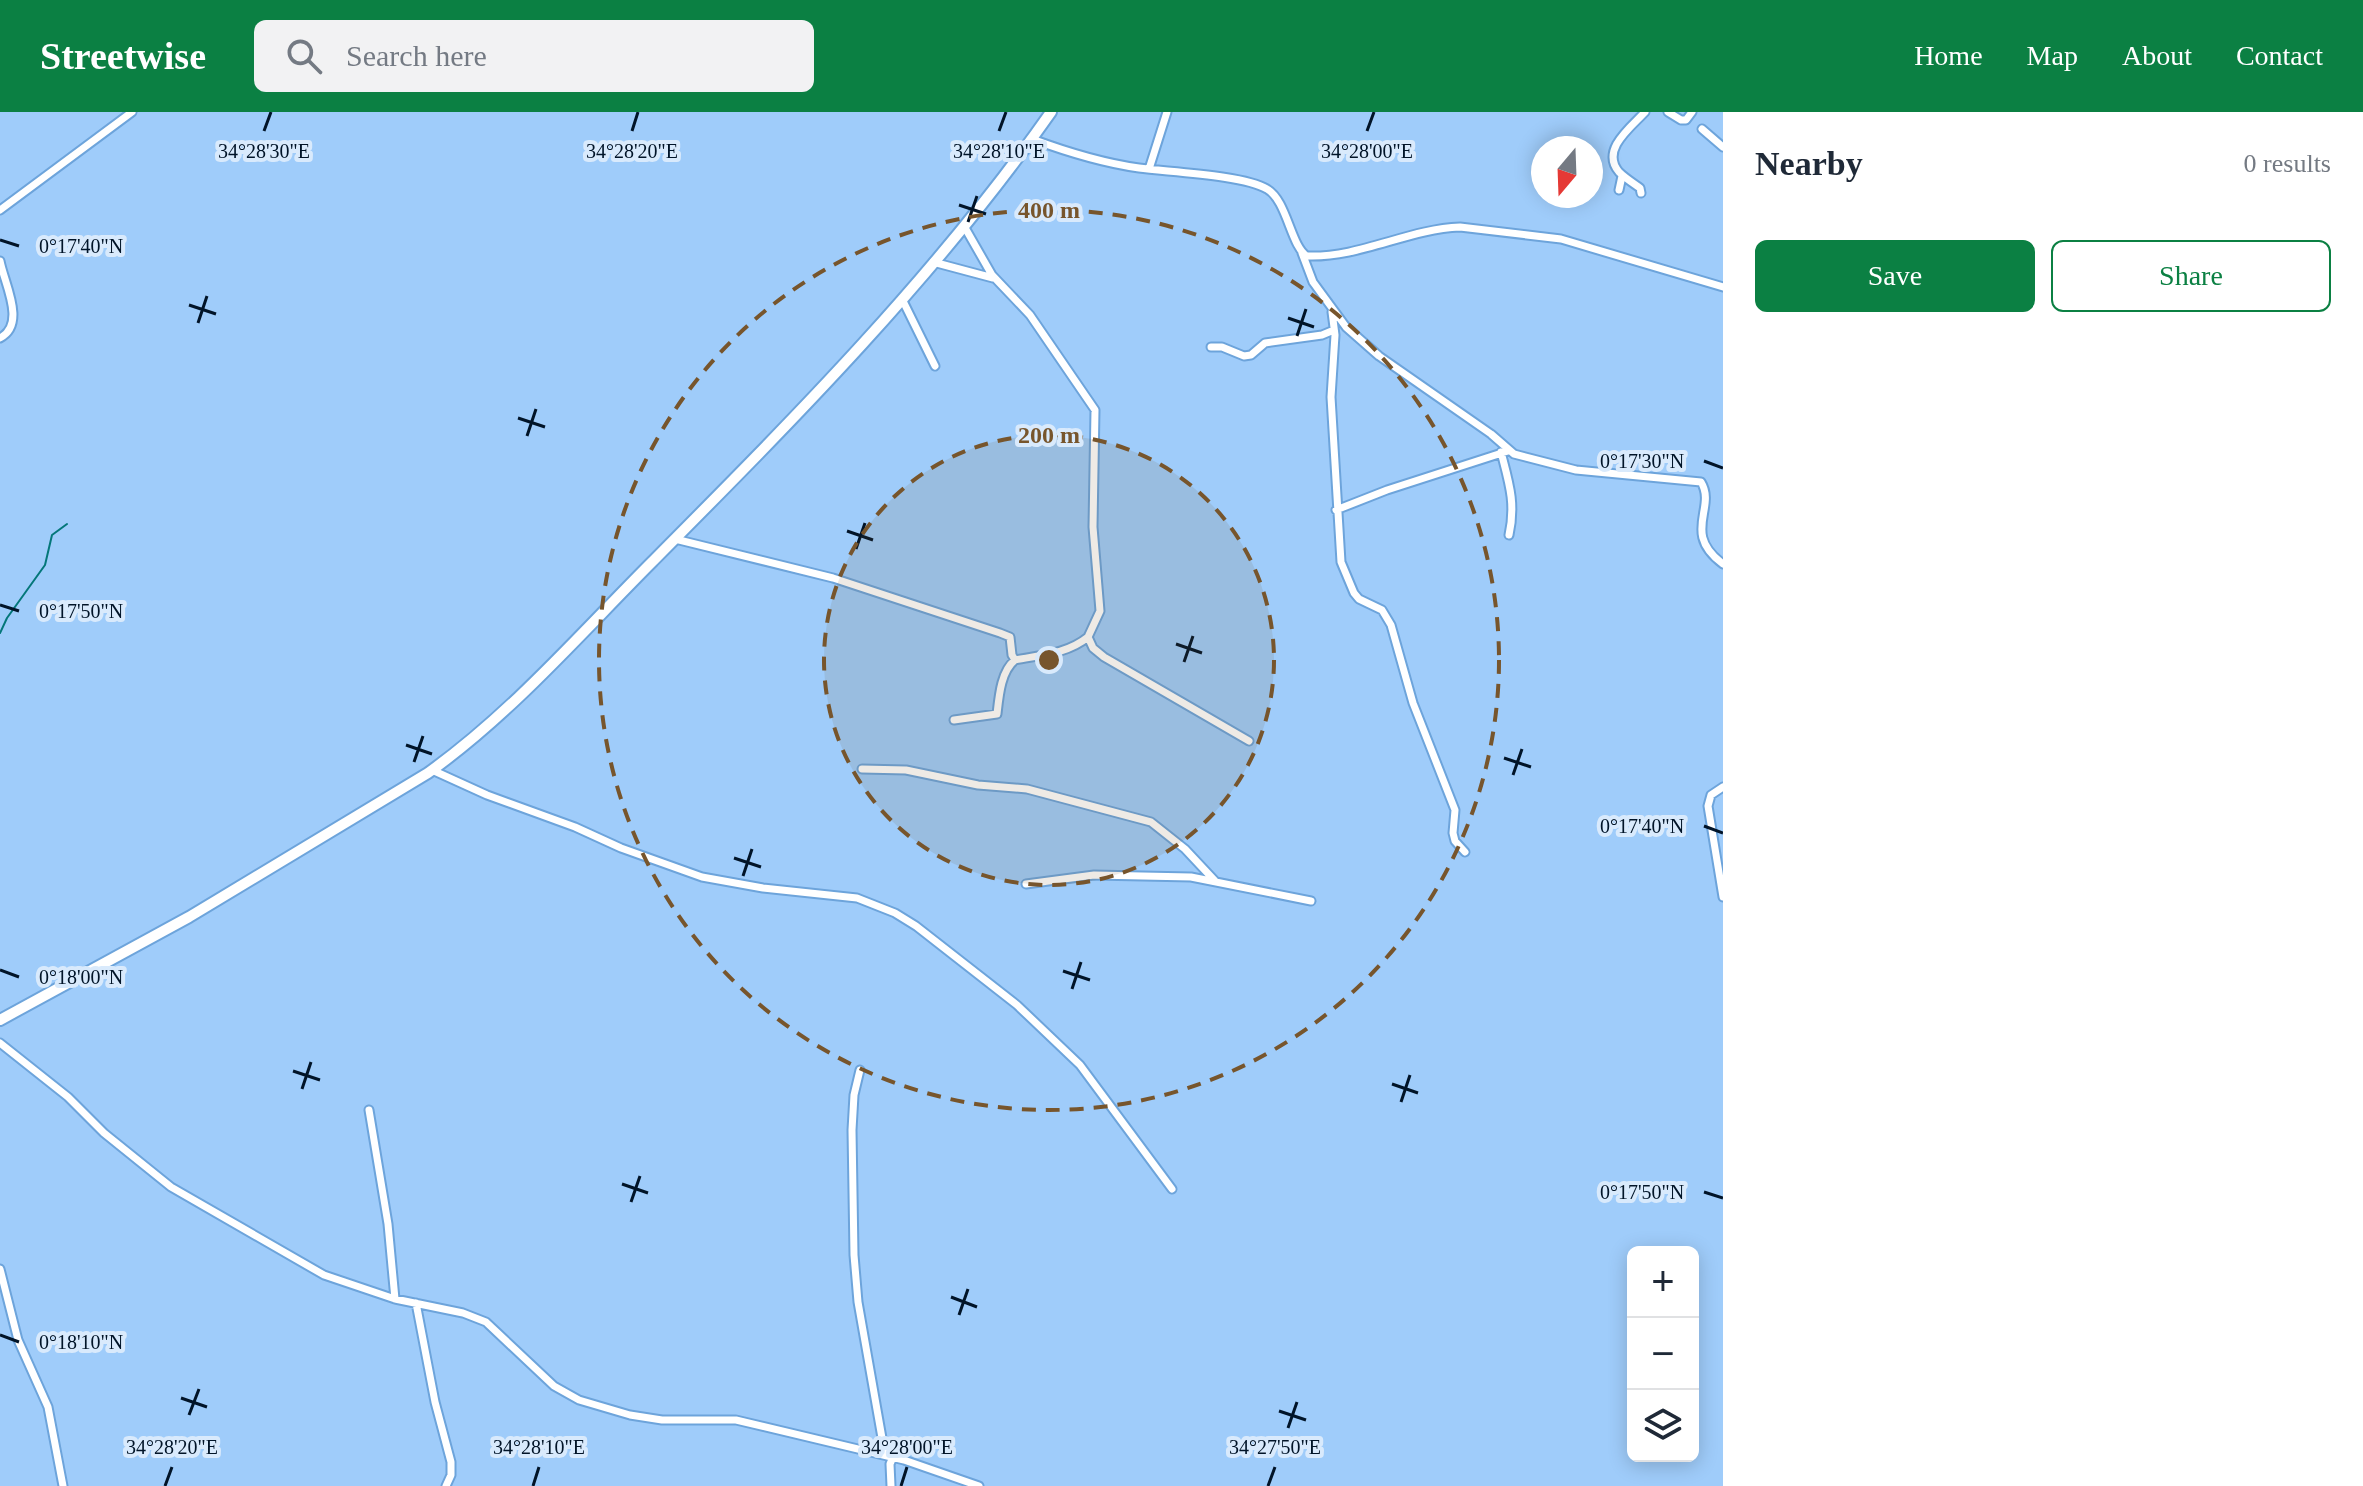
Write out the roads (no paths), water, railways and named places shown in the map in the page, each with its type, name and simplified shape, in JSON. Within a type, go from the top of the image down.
[{"type":"street","points":[[0,210],[132,112]]},
{"type":"street","points":[[0,1020],[189,917],[432,770],[533,682],[816,397],[964,226],[1051,112]]},
{"type":"street","points":[[1149,169],[1167,112]]},
{"type":"street","points":[[1641,193],[1640,188],[1622,176],[1612,158],[1621,136],[1645,112]]},
{"type":"street","points":[[1668,112],[1686,120],[1692,112]]},
{"type":"street","points":[[1702,129],[1723,147]]},
{"type":"street","points":[[1032,139],[1092,158],[1265,187],[1275,196],[1313,282],[1332,312],[1379,356],[1500,443],[1512,488],[1513,518],[1509,535]]},
{"type":"street","points":[[1619,190],[1622,176]]},
{"type":"street","points":[[954,720],[997,714],[1008,666],[1015,660],[1058,653],[1079,644],[1088,637],[1100,611],[1093,527],[1095,410],[1030,315],[995,279],[964,226]]},
{"type":"street","points":[[1302,253],[1314,256],[1359,250],[1422,232],[1460,227],[1561,239],[1723,287]]},
{"type":"street","points":[[0,261],[11,298],[13,321],[10,332],[0,338]]},
{"type":"street","points":[[933,262],[995,279]]},
{"type":"street","points":[[902,299],[935,366]]},
{"type":"street","points":[[1332,312],[1331,384],[1341,562],[1359,599],[1382,610],[1391,625],[1413,703],[1455,810],[1455,841],[1465,852]]},
{"type":"street","points":[[1211,347],[1222,347],[1244,356],[1251,355],[1265,343],[1322,335],[1334,330]]},
{"type":"street","points":[[1336,510],[1504,452],[1576,470],[1701,482],[1704,488],[1704,543],[1723,564]]},
{"type":"street","points":[[675,539],[833,578],[1000,633],[1010,637],[1015,660]]},
{"type":"street","points":[[1088,637],[1093,648]]},
{"type":"street","points":[[1079,644],[1093,648],[1249,741]]},
{"type":"street","points":[[862,769],[906,770],[978,785],[1027,789],[1151,822],[1185,849],[1215,881]]},
{"type":"street","points":[[432,770],[476,791],[702,877],[763,888],[857,898],[895,913],[1017,1005],[1080,1065],[1172,1189]]},
{"type":"street","points":[[1723,787],[1711,795],[1708,806],[1723,897]]},
{"type":"street","points":[[1026,884],[1094,875],[1169,876],[1215,881],[1311,901]]},
{"type":"street","points":[[0,1043],[68,1097],[104,1133],[171,1187],[324,1275],[395,1299],[473,1316],[486,1322],[554,1386],[579,1400],[601,1408],[662,1420],[736,1420],[889,1456],[979,1486]]},
{"type":"street","points":[[860,1070],[852,1121],[854,1255],[858,1302],[889,1456],[891,1486]]},
{"type":"street","points":[[369,1110],[388,1224],[395,1299]]},
{"type":"street","points":[[0,1269],[18,1340],[48,1407],[63,1486]]},
{"type":"street","points":[[416,1303],[435,1402],[451,1462],[451,1475],[446,1486]]},
{"type":"waterway","points":[[0,633],[7,618],[45,565],[52,535],[67,524]]}]
